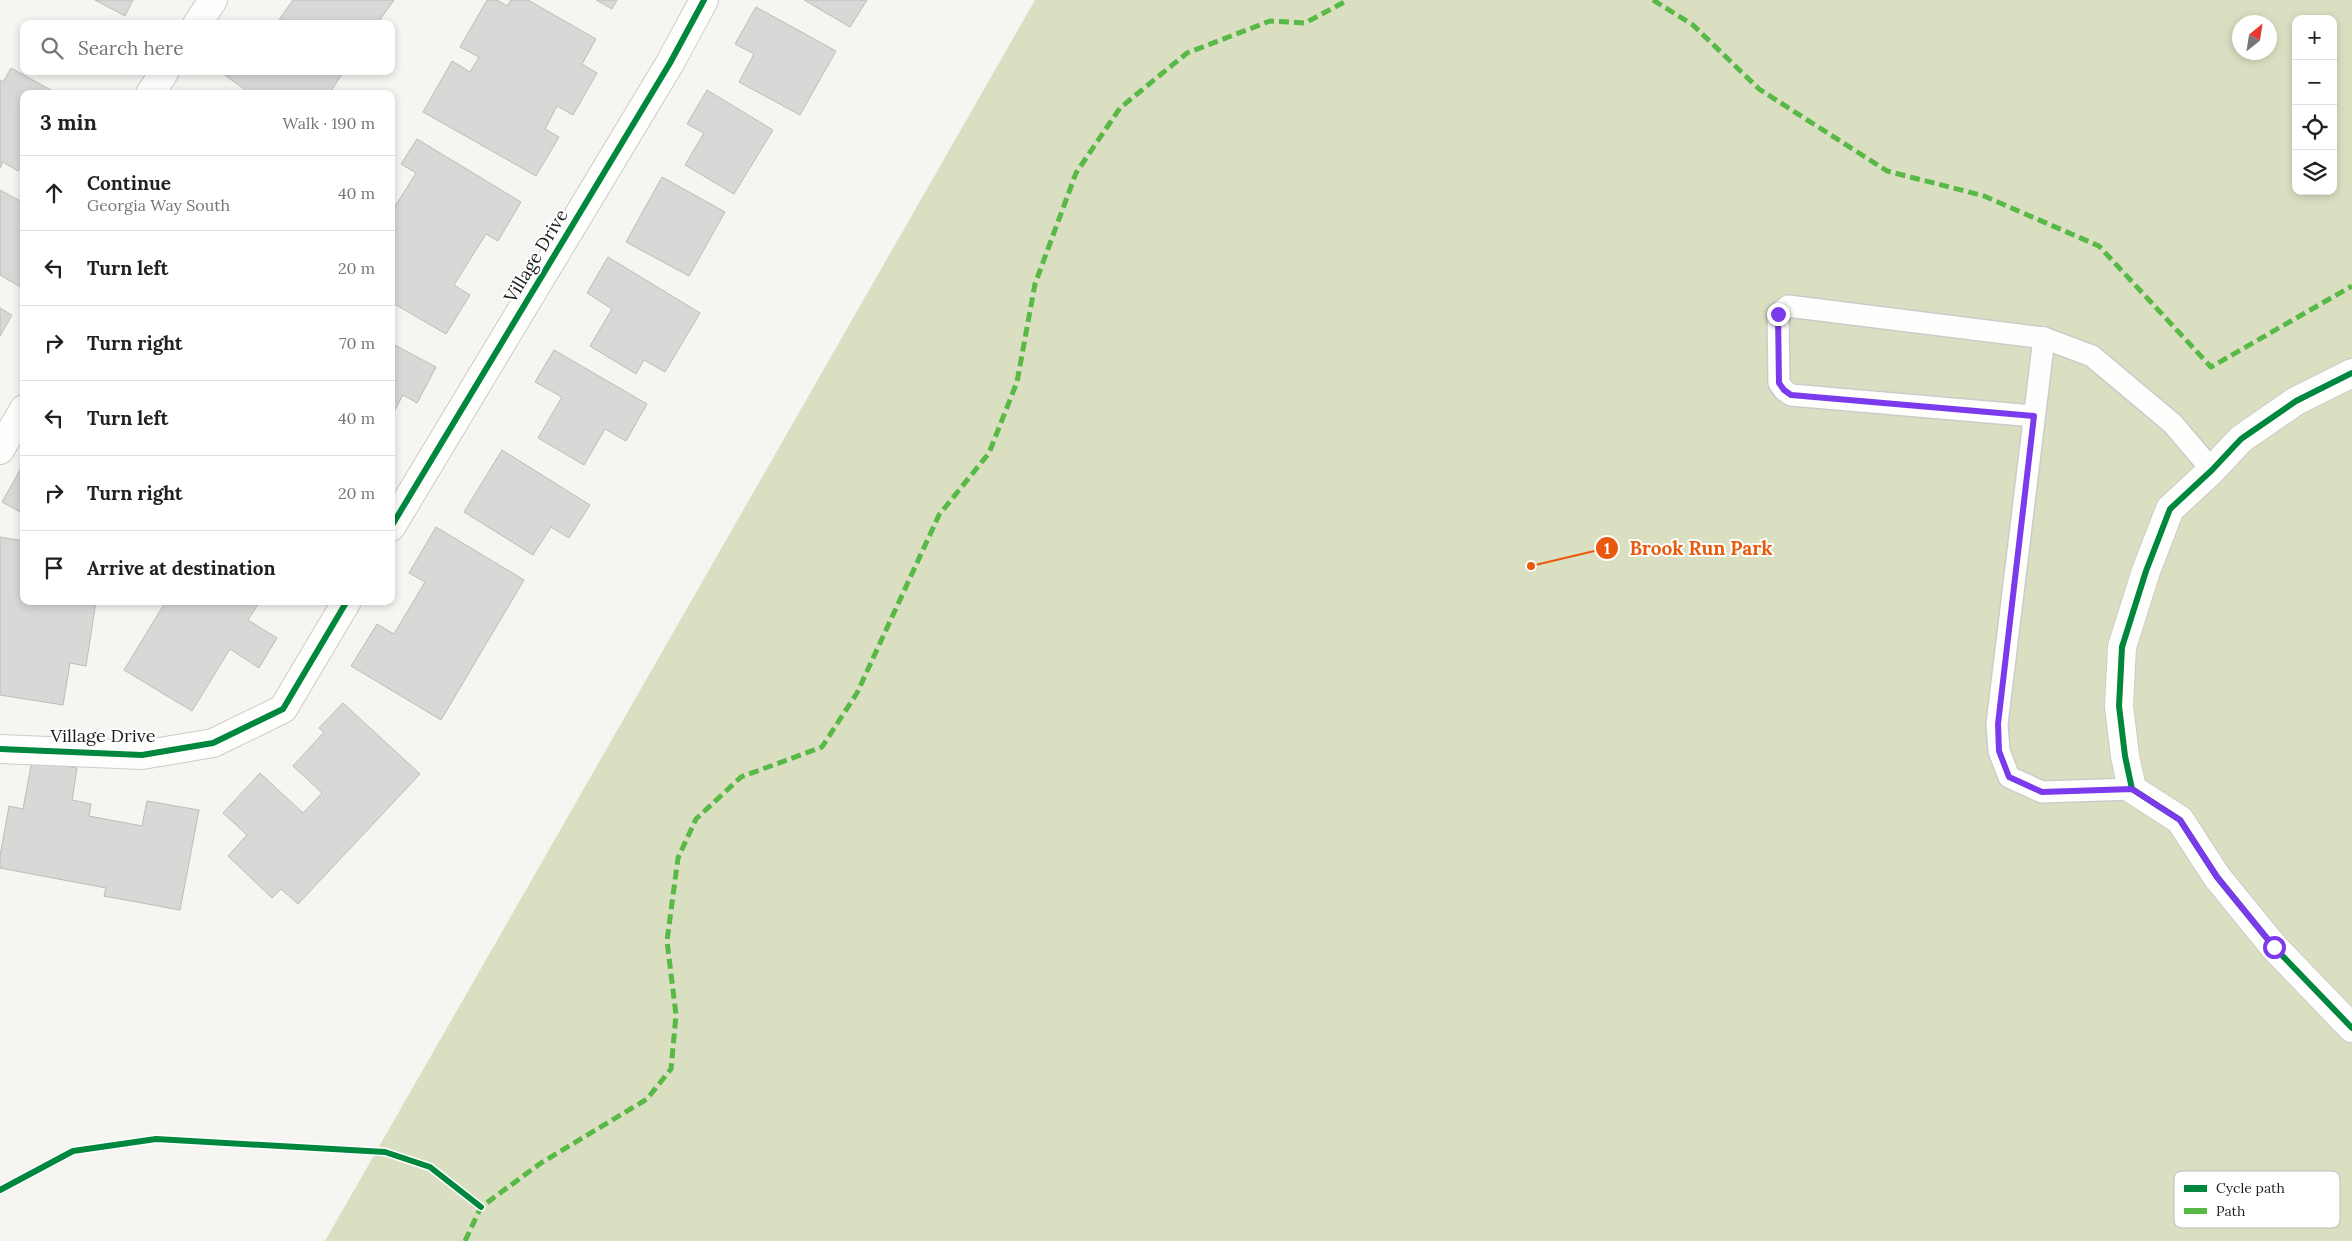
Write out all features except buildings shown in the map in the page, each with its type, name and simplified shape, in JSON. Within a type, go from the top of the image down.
[{"type":"street","points":[[200,20],[213,0]]},
{"type":"street","name":"Village Drive","points":[[395,520],[670,63],[704,0]]},
{"type":"street","points":[[153,90],[162,75]]},
{"type":"street","points":[[2352,373],[2296,401],[2241,438],[2212,470],[2170,509],[2146,571],[2122,647],[2119,706],[2125,756],[2132,789],[2180,820],[2217,877],[2274,947],[2352,1028]]},
{"type":"street","points":[[0,450],[20,416]]},
{"type":"street","name":"Village Drive","points":[[0,749],[142,755],[213,743],[283,709],[345,605]]},
{"type":"lane","points":[[2034,416],[1791,395],[1779,383],[1778,314],[1788,306],[2044,338],[2092,356],[2173,424],[2212,470]]},
{"type":"lane","points":[[2044,338],[1998,724],[1999,751],[2009,777],[2042,792],[2132,789]]},
{"type":"green space","points":[[1035,0],[2352,0],[2352,1241],[325,1241]]},
{"type":"marked path","points":[[465,1241],[481,1207],[541,1163],[647,1099],[671,1069],[676,1015],[667,941],[678,858],[696,819],[741,777],[822,747],[857,693],[939,515],[989,453],[1017,382],[1035,284],[1076,173],[1120,108],[1187,53],[1270,21],[1305,23],[1348,0]]},
{"type":"marked path","points":[[1653,0],[1693,25],[1759,89],[1887,171],[1984,196],[2099,246],[2211,367],[2352,286]]},
{"type":"cycle path","points":[[395,520],[670,63],[704,0]]},
{"type":"cycle path","points":[[2352,373],[2296,401],[2241,439],[2212,470],[2170,509],[2146,571],[2122,647],[2119,706],[2125,756],[2132,789],[2180,820],[2217,877],[2274,947],[2352,1028]]},
{"type":"cycle path","points":[[0,749],[142,755],[213,743],[283,709],[345,605]]},
{"type":"cycle path","points":[[0,1190],[73,1151],[156,1139],[385,1152],[430,1167],[481,1207]]},
{"type":"place","name":"Brook Run Park","points":[[1531,566]]},
{"type":"route","points":[[1778,314],[1779,383],[1791,395],[2034,416],[1998,724],[1999,751],[2009,777],[2042,792],[2132,789],[2180,820],[2217,877],[2274,947]]}]
